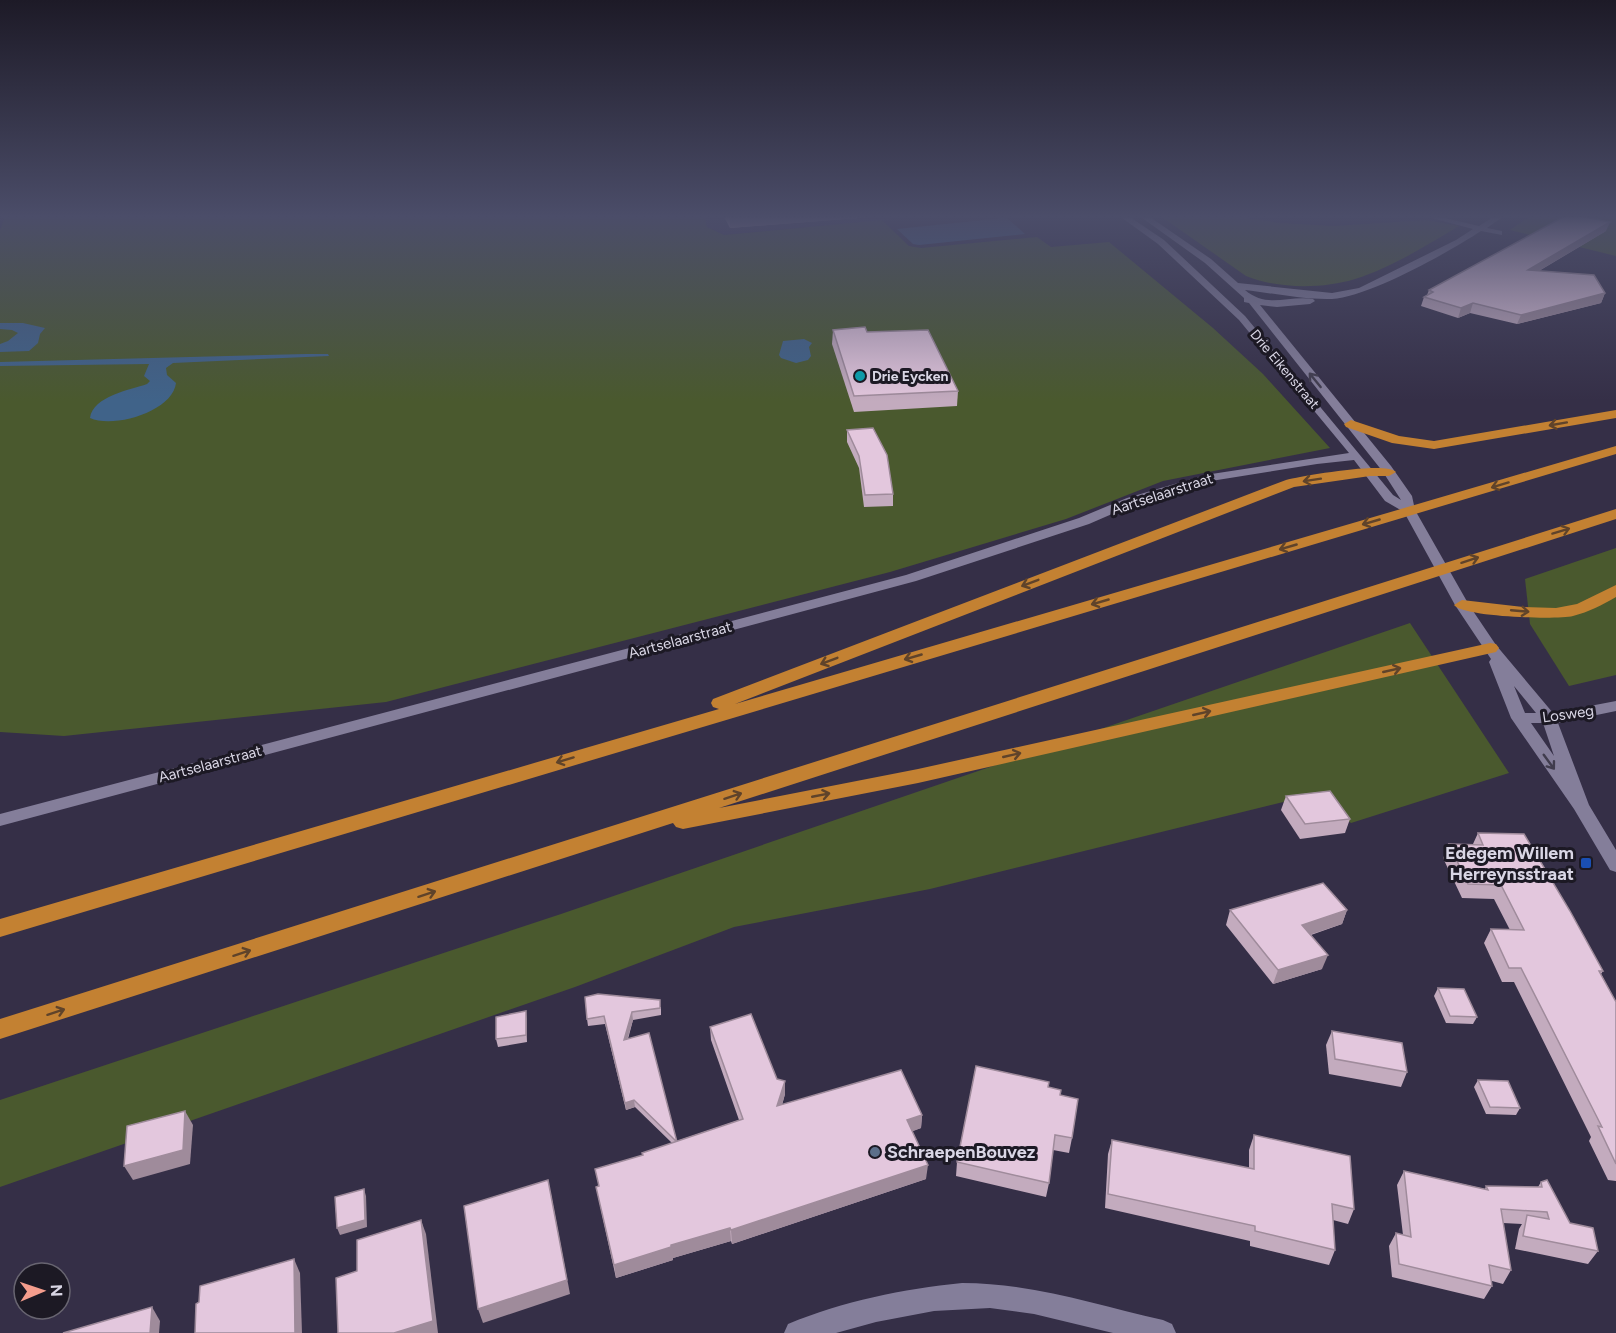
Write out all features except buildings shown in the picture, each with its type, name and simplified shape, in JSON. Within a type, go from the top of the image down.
[{"type":"highway","points":[[1351,424],[1412,444],[1434,445],[1616,414]]},
{"type":"highway","points":[[0,928],[1616,450]]},
{"type":"highway","points":[[598,750],[1291,483],[1370,472],[1389,472]]},
{"type":"highway","points":[[0,1029],[1616,514]]},
{"type":"highway","points":[[1462,604],[1529,611],[1566,612],[1582,608],[1616,590]]},
{"type":"highway","points":[[599,839],[918,776],[1490,648]]},
{"type":"street","name":"Drie Eikenstraat","points":[[1198,277],[1258,336],[1389,498],[1409,510]]},
{"type":"street","points":[[1210,277],[1233,296],[1252,301],[1293,304]]},
{"type":"street","name":"Drie Eikenstraat","points":[[1225,277],[1252,301],[1406,496],[1409,510],[1462,604],[1490,648],[1549,719],[1580,805]]},
{"type":"street","points":[[1236,286],[1332,296],[1362,290],[1388,277]]},
{"type":"street","points":[[1269,323],[1268,314],[1280,306],[1328,299],[1332,296]]},
{"type":"street","name":"Aartselaarstraat","points":[[0,820],[911,578],[1084,521],[1131,501],[1209,478],[1317,460],[1357,456]]},
{"type":"street","name":"Drie Eikenstraat","points":[[1490,648],[1519,718],[1580,805],[1616,865]]},
{"type":"street","name":"Losweg","points":[[1519,718],[1549,719],[1616,706]]},
{"type":"street","points":[[797,1333],[841,1317],[954,1296],[1015,1298],[1163,1333]]},
{"type":"green space","name":"Drie Eycken","points":[[0,277],[1152,277],[1213,328],[1263,374],[1330,448],[1163,481],[1066,519],[890,572],[386,702],[64,736],[0,732]]},
{"type":"green space","points":[[1250,277],[1360,277],[1315,286],[1286,285]]},
{"type":"green space","points":[[1616,548],[1616,675],[1569,686],[1530,624],[1525,579]]},
{"type":"green space","points":[[1410,623],[1509,773],[1351,823],[1316,794],[930,889],[734,927],[575,987],[0,1187],[0,1100],[561,914]]},
{"type":"water","points":[[0,323],[23,323],[45,328],[40,334],[38,343],[29,351],[0,352],[0,344],[18,333],[0,329]]},
{"type":"water","points":[[804,339],[812,343],[809,347],[811,356],[808,360],[796,363],[781,358],[779,355],[783,341]]},
{"type":"water","points":[[328,354],[329,356],[173,363],[166,368],[167,375],[176,383],[165,402],[141,415],[113,421],[90,418],[93,410],[105,399],[147,384],[150,381],[144,376],[149,364],[0,366],[0,362]]},
{"type":"place","name":"Drie Eycken","points":[[860,376]]},
{"type":"place","name":"Edegem Willem Herreynsstraat","points":[[1586,863]]},
{"type":"place","name":"SchraepenBouvez","points":[[875,1152]]}]
